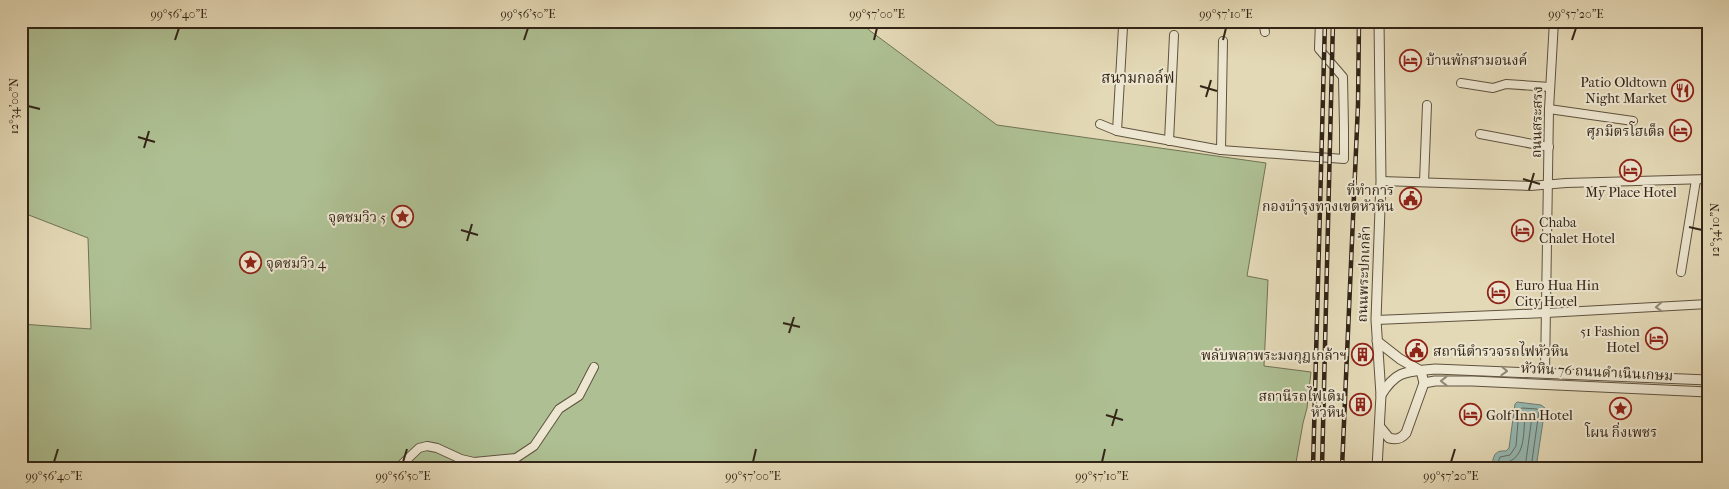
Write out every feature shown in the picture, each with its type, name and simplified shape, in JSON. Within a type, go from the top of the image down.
[{"type":"street","points":[[1264,21],[1265,32]]},
{"type":"street","points":[[1100,124],[1117,131],[1220,150],[1344,159],[1342,77],[1319,48],[1320,21]]},
{"type":"street","name":"ถนนพระปกเกล้า","points":[[1377,468],[1381,395],[1376,320],[1381,181],[1378,21]]},
{"type":"street","name":"ถนนสระสรง","points":[[1546,373],[1548,147],[1554,21]]},
{"type":"street","points":[[1117,131],[1122,28]]},
{"type":"street","points":[[1169,141],[1174,36]]},
{"type":"street","points":[[1220,150],[1223,41]]},
{"type":"street","points":[[1461,83],[1493,88],[1506,84],[1550,87]]},
{"type":"street","points":[[1424,182],[1427,105]]},
{"type":"street","points":[[1549,109],[1633,121]]},
{"type":"street","points":[[1480,134],[1548,147]]},
{"type":"street","points":[[1381,181],[1530,186],[1708,179]]},
{"type":"street","points":[[1681,272],[1696,180]]},
{"type":"street","points":[[1376,320],[1708,304]]},
{"type":"street","points":[[1377,341],[1400,359],[1421,370],[1424,383],[1406,433],[1387,445],[1378,458]]},
{"type":"street","points":[[398,468],[419,448],[427,446],[474,462],[516,458],[534,446],[559,409],[579,396],[594,367]]},
{"type":"street","name":"หัวหิน 76 ถนนดำเนินเกษม","points":[[1381,395],[1394,377],[1404,373],[1435,369],[1708,380]]},
{"type":"street","points":[[1472,381],[1473,370]]},
{"type":"street","points":[[1545,383],[1546,373]]},
{"type":"street","points":[[1635,376],[1635,388]]},
{"type":"street","name":"หัวหิน 76 ถนนดำเนินเกษม","points":[[1424,383],[1435,381],[1545,383],[1708,392]]},
{"type":"street","points":[[1380,426],[1389,438],[1398,439]]},
{"type":"green space","points":[[21,21],[863,21],[869,30],[997,125],[1266,163],[1247,276],[1268,280],[1264,366],[1311,372],[1307,408],[1295,468],[21,468],[21,324],[91,329],[88,238],[21,212]]},
{"type":"water","points":[[1517,402],[1541,405],[1545,408],[1536,468],[1491,468],[1496,453],[1506,451],[1509,448],[1515,404]]},
{"type":"railway","points":[[1313,468],[1325,21]]},
{"type":"railway","points":[[1322,468],[1333,21]]},
{"type":"railway","points":[[1342,468],[1358,105],[1359,21]]},
{"type":"place","name":"บ้านพักสามอนงค์","points":[[1410,60]]},
{"type":"place","name":"Patio Oldtown Night Market","points":[[1683,90]]},
{"type":"place","name":"ศุภมิตรโฮเต็ล","points":[[1681,131]]},
{"type":"place","name":"My Place Hotel","points":[[1631,170]]},
{"type":"place","name":"ที่ทำการ กองบำรุงทางเขตหัวหิน","points":[[1410,198]]},
{"type":"place","name":"จุดชมวิว 5","points":[[402,217]]},
{"type":"place","name":"Chaba Chalet Hotel","points":[[1523,230]]},
{"type":"place","name":"จุดชมวิว 4","points":[[250,263]]},
{"type":"place","name":"Euro Hua Hin City Hotel","points":[[1499,293]]},
{"type":"place","name":"51 Fashion Hotel","points":[[1656,339]]},
{"type":"place","name":"สถานีตำรวจรถไฟหัวหิน","points":[[1417,351]]},
{"type":"place","name":"พลับพลาพระมงกุฎเกล้าฯ","points":[[1363,355]]},
{"type":"place","name":"สถานีรถไฟเดิม หัวหิน","points":[[1361,404]]},
{"type":"place","name":"โผน กิ่งเพชร","points":[[1621,409]]},
{"type":"place","name":"Golf Inn Hotel","points":[[1470,415]]},
{"type":"district","name":"สนามกอล์ฟ","points":[[1138,78]]}]
